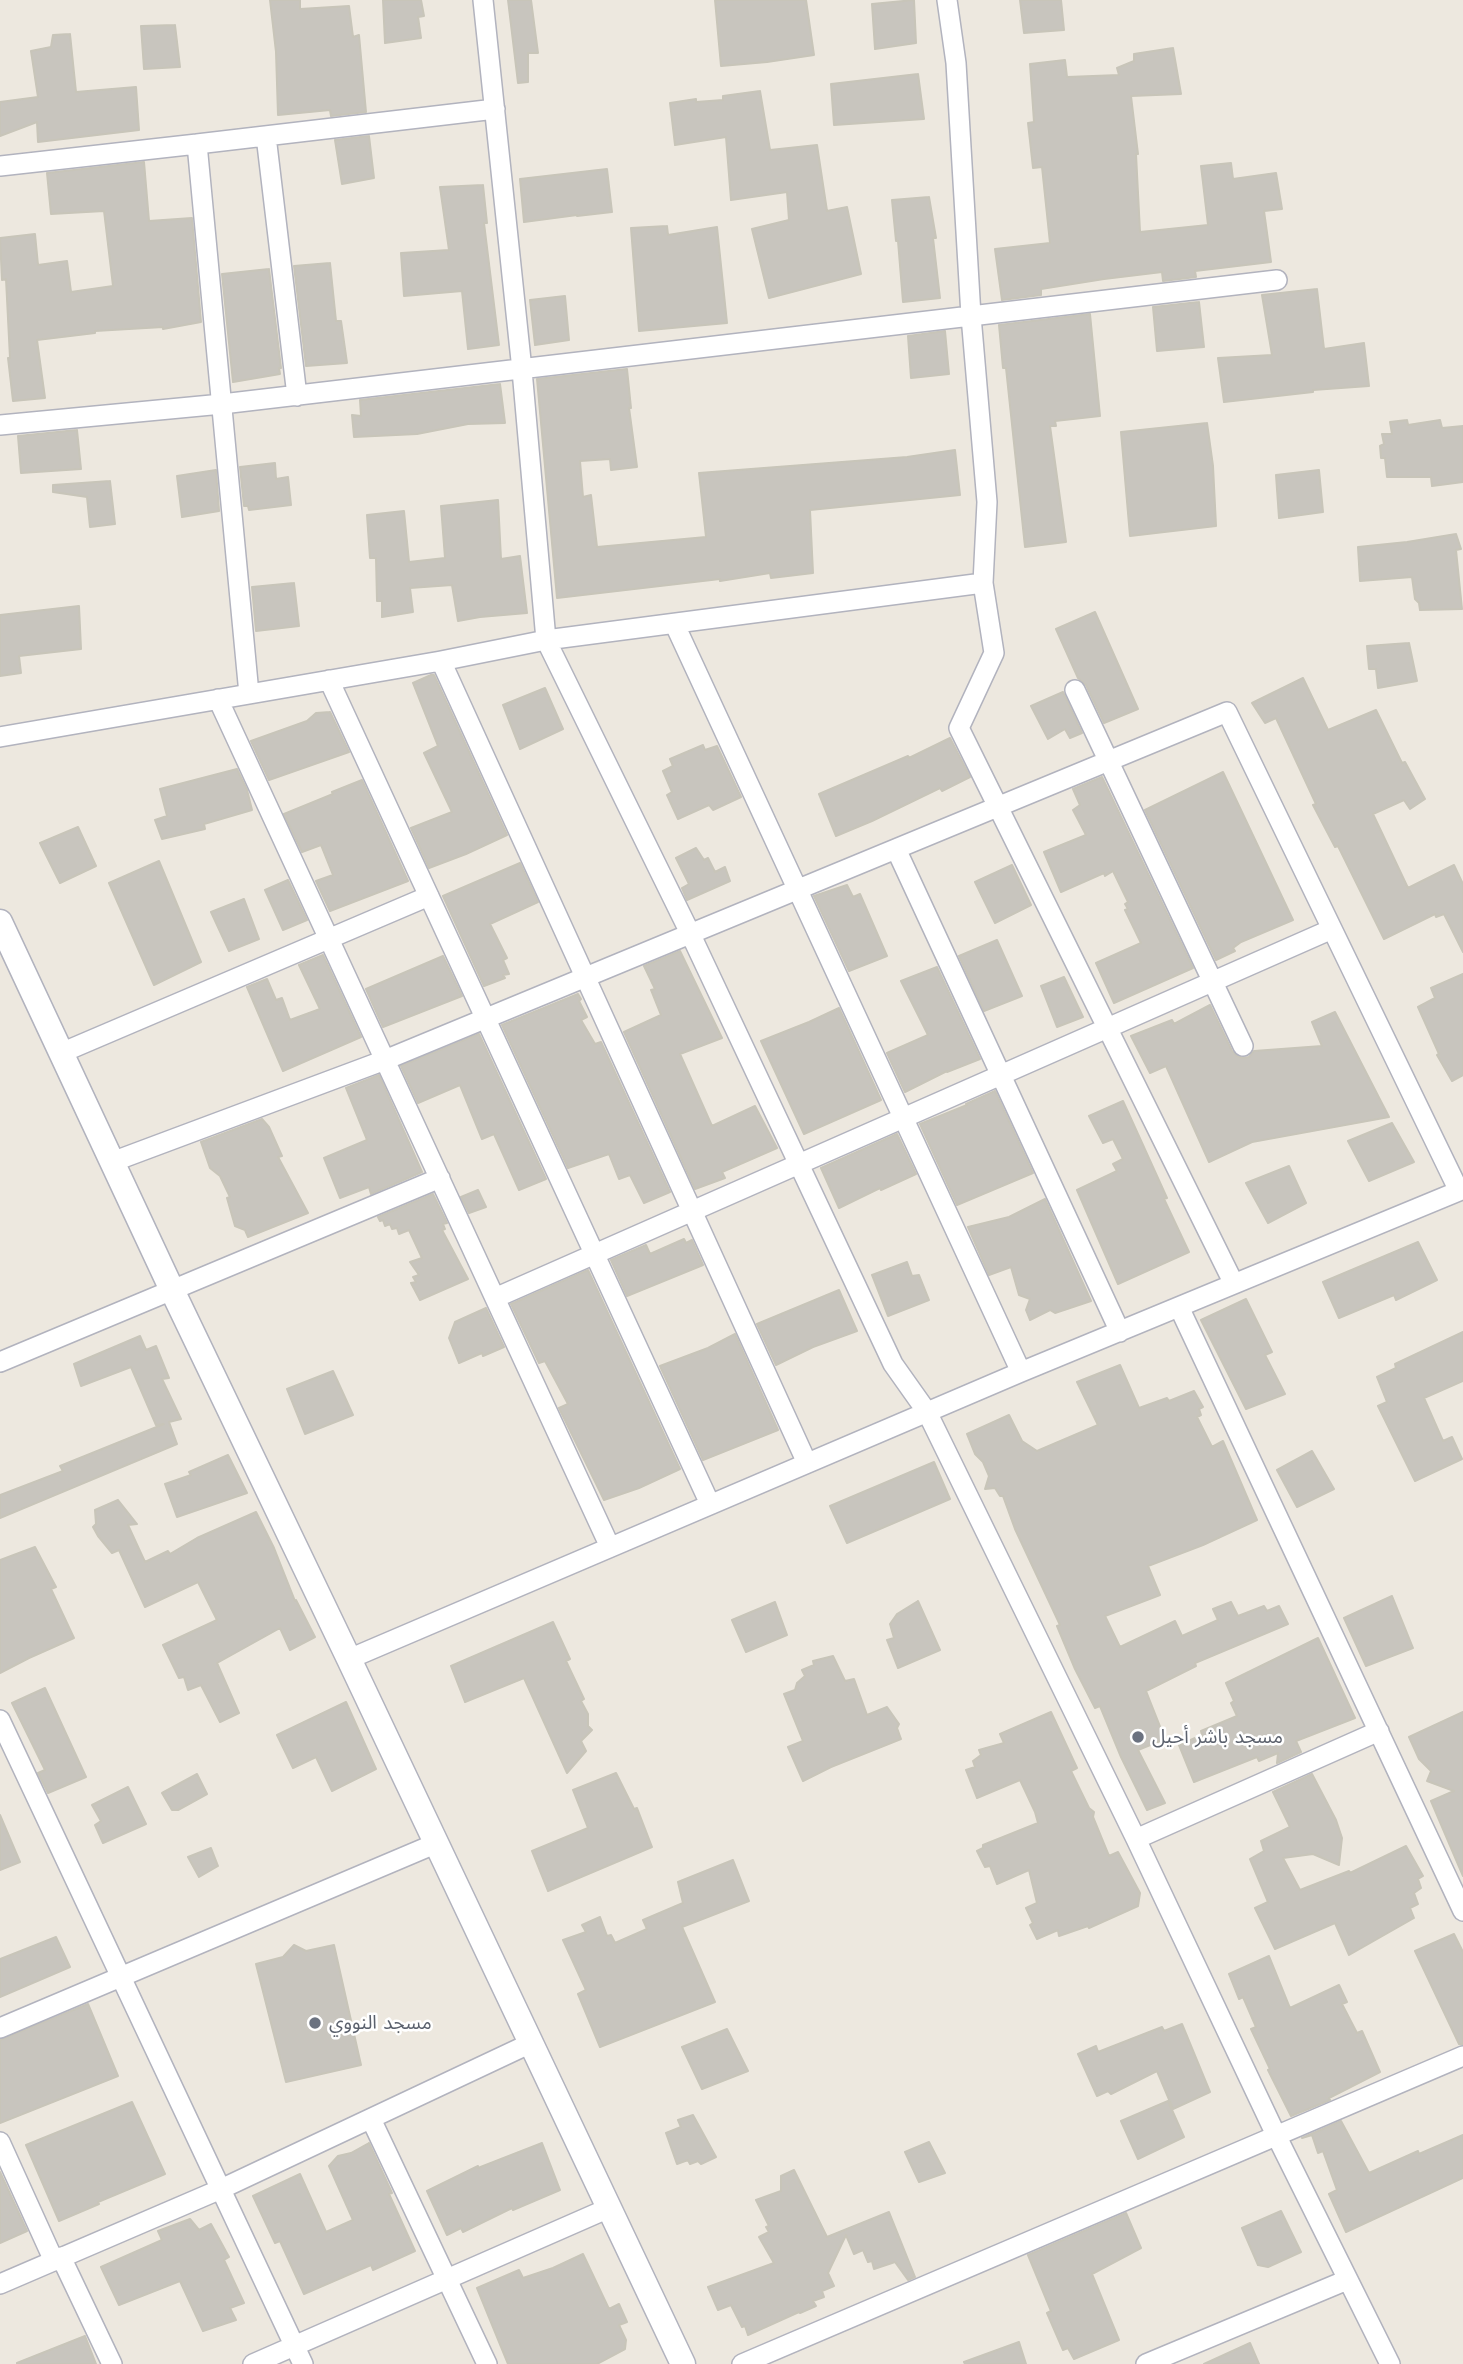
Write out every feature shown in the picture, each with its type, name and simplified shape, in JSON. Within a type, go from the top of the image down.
[{"type":"street","points":[[483,0],[522,369],[546,640],[690,933],[893,1364],[927,1412],[1136,1839],[1276,2135],[1390,2364]]},
{"type":"street","points":[[947,0],[956,63],[971,316],[987,502],[983,583],[994,653],[959,728],[1234,1284]]},
{"type":"street","points":[[0,166],[495,108]]},
{"type":"street","points":[[266,136],[297,396]]},
{"type":"street","points":[[197,144],[249,694]]},
{"type":"street","points":[[0,425],[297,396],[1277,280]]},
{"type":"street","points":[[0,737],[441,661],[546,640],[983,583]]},
{"type":"street","points":[[675,625],[1021,1373]]},
{"type":"street","points":[[441,661],[807,1463]]},
{"type":"street","points":[[329,680],[710,1504]]},
{"type":"street","points":[[1075,690],[1243,1046]]},
{"type":"street","points":[[218,699],[610,1547]]},
{"type":"street","points":[[112,1161],[385,1060],[1227,712],[1459,1191],[927,1412],[349,1659]]},
{"type":"street","points":[[896,849],[1120,1332]]},
{"type":"street","points":[[61,1053],[429,896]]},
{"type":"street","points":[[0,922],[683,2364]]},
{"type":"street","points":[[495,1298],[1332,929]]},
{"type":"street","points":[[0,1362],[440,1178]]},
{"type":"street","points":[[1179,1307],[1463,1911]]},
{"type":"street","points":[[0,1720],[6,1747],[121,1978],[303,2364]]},
{"type":"street","points":[[1136,1839],[1378,1731]]},
{"type":"street","points":[[0,2028],[437,1843]]},
{"type":"street","points":[[0,2284],[221,2189],[531,2043]]},
{"type":"street","points":[[742,2364],[1463,2056]]},
{"type":"street","points":[[370,2119],[487,2364]]},
{"type":"street","points":[[0,2142],[112,2364]]},
{"type":"street","points":[[253,2364],[609,2207]]},
{"type":"street","points":[[1146,2364],[1347,2280]]},
{"type":"building","points":[[270,0],[300,0],[300,9],[349,6],[353,37],[359,35],[366,112],[331,116],[330,110],[278,115],[276,52]]},
{"type":"building","points":[[383,0],[421,0],[424,16],[418,17],[421,38],[385,43]]},
{"type":"building","points":[[508,0],[531,0],[538,53],[528,53],[528,82],[518,83]]},
{"type":"building","points":[[715,0],[806,0],[814,55],[721,66]]},
{"type":"building","points":[[914,0],[916,43],[875,49],[872,4]]},
{"type":"building","points":[[1020,0],[1061,0],[1064,30],[1024,33]]},
{"type":"building","points":[[175,25],[180,67],[144,69],[141,26]]},
{"type":"building","points":[[70,34],[76,92],[136,87],[139,130],[38,142],[37,122],[0,136],[0,102],[38,97],[31,51],[51,47],[53,35]]},
{"type":"building","points":[[1173,48],[1181,94],[1131,96],[1138,154],[1140,232],[1208,225],[1201,166],[1231,163],[1233,179],[1276,173],[1282,209],[1264,211],[1271,262],[1195,271],[1196,277],[1163,281],[1162,272],[1104,279],[1041,289],[1041,295],[1002,300],[995,249],[1050,243],[1042,167],[1033,168],[1028,123],[1034,122],[1030,64],[1065,60],[1067,77],[1119,75],[1117,68],[1134,61],[1134,54]]},
{"type":"building","points":[[918,74],[924,119],[834,125],[831,84]]},
{"type":"building","points":[[760,91],[770,150],[817,145],[827,211],[847,207],[861,274],[769,298],[752,229],[789,220],[787,192],[731,200],[726,137],[675,145],[670,103],[696,99],[696,102],[723,100],[723,96]]},
{"type":"building","points":[[369,136],[374,178],[342,184],[335,140]]},
{"type":"building","points":[[144,162],[149,221],[192,218],[201,322],[163,329],[95,331],[37,340],[45,398],[13,401],[8,358],[6,279],[2,280],[0,238],[35,234],[38,265],[67,261],[71,292],[113,286],[104,211],[51,214],[47,173]]},
{"type":"building","points":[[607,169],[612,212],[524,222],[520,179]]},
{"type":"building","points":[[483,185],[487,223],[484,223],[499,345],[468,349],[462,291],[404,296],[401,253],[449,250],[440,187]]},
{"type":"building","points":[[929,197],[936,238],[933,238],[940,298],[903,302],[892,200]]},
{"type":"building","points":[[667,226],[668,235],[717,227],[727,323],[639,331],[631,228]]},
{"type":"building","points":[[330,263],[336,321],[341,321],[347,363],[306,366],[294,266]]},
{"type":"building","points":[[269,269],[280,374],[233,382],[222,274]]},
{"type":"building","points":[[1317,289],[1324,349],[1364,343],[1369,386],[1313,390],[1224,402],[1218,358],[1272,355],[1262,295]]},
{"type":"building","points":[[565,296],[569,340],[535,345],[530,300]]},
{"type":"building","points":[[1199,302],[1204,347],[1157,351],[1153,307]]},
{"type":"building","points":[[1090,314],[1100,416],[1055,421],[1056,426],[1050,426],[1066,542],[1025,547],[999,325]]},
{"type":"building","points":[[945,331],[949,374],[911,378],[908,336]]},
{"type":"building","points":[[627,369],[637,467],[611,470],[610,459],[580,461],[583,497],[591,495],[597,547],[706,537],[699,473],[907,457],[955,450],[960,495],[810,510],[813,573],[771,578],[770,573],[720,581],[557,598],[537,379]]},
{"type":"building","points":[[500,384],[505,423],[468,424],[417,434],[354,437],[352,415],[361,416],[360,400]]},
{"type":"building","points":[[1407,420],[1408,425],[1440,420],[1442,428],[1463,426],[1463,482],[1432,486],[1431,477],[1387,477],[1385,458],[1381,458],[1380,446],[1384,444],[1382,434],[1392,434],[1390,422]]},
{"type":"building","points":[[1207,423],[1213,466],[1216,526],[1130,536],[1121,432]]},
{"type":"building","points":[[77,430],[81,469],[21,473],[18,436]]},
{"type":"building","points":[[275,463],[276,479],[288,477],[291,505],[249,510],[248,506],[244,506],[240,467]]},
{"type":"building","points":[[216,470],[219,511],[182,517],[177,476]]},
{"type":"building","points":[[1319,470],[1323,512],[1279,518],[1276,475]]},
{"type":"building","points":[[110,481],[115,524],[90,527],[87,497],[53,492],[53,485]]},
{"type":"building","points":[[498,500],[501,559],[520,556],[527,613],[458,621],[452,585],[410,588],[413,612],[382,617],[382,601],[377,601],[376,558],[370,558],[367,515],[404,511],[409,562],[445,558],[441,506]]},
{"type":"building","points":[[1456,534],[1461,549],[1456,550],[1462,609],[1420,610],[1415,599],[1412,577],[1360,581],[1358,547]]},
{"type":"building","points":[[294,583],[299,626],[256,631],[252,587]]},
{"type":"building","points":[[79,606],[81,649],[19,656],[21,673],[0,676],[0,615]]},
{"type":"building","points":[[1095,612],[1138,709],[1104,723],[1086,685],[1078,678],[1056,629]]},
{"type":"building","points":[[1409,643],[1417,681],[1378,688],[1376,669],[1369,669],[1367,646]]},
{"type":"building","points":[[434,675],[507,835],[429,868],[411,828],[452,812],[424,753],[438,746],[413,683]]},
{"type":"building","points":[[1303,678],[1328,730],[1376,710],[1402,763],[1405,762],[1425,799],[1410,809],[1404,800],[1373,814],[1408,888],[1454,865],[1463,884],[1463,952],[1444,914],[1436,917],[1435,914],[1384,939],[1338,846],[1335,847],[1313,805],[1316,804],[1276,718],[1265,723],[1252,703]]},
{"type":"building","points":[[545,688],[563,729],[520,749],[503,705]]},
{"type":"building","points":[[1063,692],[1082,733],[1070,738],[1065,729],[1048,739],[1031,706]]},
{"type":"building","points":[[330,712],[349,752],[269,780],[251,741],[307,721],[316,713]]},
{"type":"building","points":[[950,738],[970,777],[836,836],[819,794],[908,756],[909,758]]},
{"type":"building","points":[[703,745],[705,750],[717,746],[741,797],[713,810],[709,805],[678,819],[667,795],[672,792],[663,771],[673,766],[670,759]]},
{"type":"building","points":[[237,769],[247,790],[252,810],[204,824],[205,829],[162,839],[155,820],[167,816],[160,789]]},
{"type":"building","points":[[1223,772],[1293,920],[1241,942],[1233,948],[1235,951],[1216,960],[1145,810]]},
{"type":"building","points":[[1102,777],[1193,968],[1114,1003],[1096,963],[1141,943],[1125,910],[1128,909],[1125,904],[1128,902],[1113,871],[1061,892],[1044,852],[1086,835],[1073,810],[1080,805],[1073,789]]},
{"type":"building","points":[[362,780],[408,881],[330,911],[316,881],[333,875],[321,845],[302,852],[284,814]]},
{"type":"building","points":[[78,827],[96,866],[60,883],[40,843]]},
{"type":"building","points":[[696,848],[704,860],[708,858],[715,872],[725,867],[730,881],[687,900],[682,888],[689,884],[676,858]]},
{"type":"building","points":[[159,861],[201,962],[154,985],[109,883]]},
{"type":"building","points":[[520,863],[538,902],[490,924],[507,958],[503,960],[509,974],[484,986],[443,896]]},
{"type":"building","points":[[1012,865],[1031,905],[995,923],[975,882]]},
{"type":"building","points":[[288,880],[307,920],[283,930],[265,890]]},
{"type":"building","points":[[847,885],[853,897],[860,894],[887,956],[849,971],[814,896]]},
{"type":"building","points":[[244,899],[259,939],[229,951],[211,912]]},
{"type":"building","points":[[997,940],[1022,996],[984,1011],[959,956]]},
{"type":"building","points":[[680,951],[722,1038],[680,1054],[712,1126],[755,1106],[777,1148],[722,1172],[725,1178],[695,1189],[624,1032],[661,1015],[651,990],[655,989],[644,966]]},
{"type":"building","points":[[323,955],[361,1037],[283,1071],[247,987],[267,979],[276,1000],[282,998],[290,1020],[320,1009],[299,965]]},
{"type":"building","points":[[443,956],[462,996],[383,1027],[366,989]]},
{"type":"building","points":[[937,967],[980,1059],[947,1071],[905,1092],[887,1053],[928,1035],[901,981]]},
{"type":"building","points":[[1463,974],[1463,1075],[1452,1081],[1437,1055],[1439,1054],[1418,1007],[1435,998],[1431,988]]},
{"type":"building","points":[[1064,977],[1083,1017],[1057,1027],[1041,986]]},
{"type":"building","points":[[578,994],[587,1017],[581,1020],[595,1044],[601,1042],[670,1192],[644,1203],[630,1175],[619,1179],[609,1154],[568,1168],[502,1025]]},
{"type":"building","points":[[1210,1005],[1232,1051],[1243,1058],[1249,1057],[1254,1051],[1322,1046],[1312,1022],[1335,1012],[1389,1117],[1252,1142],[1209,1162],[1166,1066],[1150,1073],[1131,1036],[1172,1020],[1174,1024]]},
{"type":"building","points":[[839,1008],[881,1100],[804,1134],[761,1041]]},
{"type":"building","points":[[479,1034],[546,1179],[519,1190],[494,1134],[482,1139],[460,1085],[418,1103],[401,1066]]},
{"type":"building","points":[[379,1075],[422,1172],[371,1194],[369,1187],[340,1198],[324,1158],[367,1140],[346,1088]]},
{"type":"building","points":[[995,1091],[1033,1173],[957,1205],[920,1124]]},
{"type":"building","points":[[1123,1101],[1189,1252],[1118,1284],[1077,1190],[1117,1171],[1113,1164],[1123,1159],[1113,1139],[1103,1143],[1089,1116]]},
{"type":"building","points":[[262,1119],[269,1127],[282,1156],[278,1157],[308,1213],[248,1237],[245,1230],[235,1226],[227,1198],[230,1197],[220,1176],[210,1168],[201,1142]]},
{"type":"building","points":[[1392,1123],[1414,1162],[1369,1181],[1348,1141]]},
{"type":"building","points":[[897,1134],[916,1174],[839,1208],[821,1168]]},
{"type":"building","points":[[1289,1166],[1306,1203],[1268,1223],[1246,1183]]},
{"type":"building","points":[[478,1190],[486,1207],[469,1213],[461,1197]]},
{"type":"building","points":[[433,1194],[447,1223],[443,1224],[445,1229],[442,1230],[468,1279],[420,1300],[411,1283],[416,1282],[413,1277],[419,1275],[410,1262],[422,1258],[409,1230],[399,1234],[397,1228],[392,1229],[390,1224],[385,1226],[383,1220],[380,1221],[378,1217]]},
{"type":"building","points":[[1045,1199],[1091,1301],[1055,1313],[1050,1310],[1030,1320],[1026,1310],[1030,1299],[1019,1295],[1011,1267],[989,1275],[968,1227],[1009,1217]]},
{"type":"building","points":[[684,1239],[686,1243],[692,1240],[703,1265],[627,1296],[611,1260],[646,1245],[650,1254]]},
{"type":"building","points":[[1418,1242],[1437,1280],[1396,1300],[1394,1295],[1339,1318],[1323,1282]]},
{"type":"building","points":[[907,1262],[912,1276],[919,1275],[929,1300],[888,1316],[872,1275]]},
{"type":"building","points":[[588,1270],[680,1469],[639,1488],[604,1500],[559,1408],[568,1404],[545,1361],[539,1363],[511,1304]]},
{"type":"building","points":[[839,1290],[857,1331],[813,1347],[776,1365],[757,1324]]},
{"type":"building","points":[[1246,1299],[1272,1352],[1265,1355],[1285,1394],[1246,1409],[1201,1320]]},
{"type":"building","points":[[486,1308],[504,1347],[459,1363],[449,1338],[455,1322]]},
{"type":"building","points":[[1463,1332],[1463,1381],[1424,1398],[1443,1441],[1452,1437],[1462,1459],[1415,1481],[1378,1406],[1387,1402],[1377,1377],[1396,1368],[1395,1364]]},
{"type":"building","points":[[735,1334],[778,1430],[703,1460],[660,1366],[708,1348]]},
{"type":"building","points":[[140,1336],[146,1350],[156,1346],[169,1378],[162,1379],[181,1419],[169,1422],[177,1444],[0,1518],[0,1495],[63,1471],[60,1466],[164,1424],[156,1425],[131,1367],[81,1386],[74,1364]]},
{"type":"building","points":[[1120,1365],[1139,1408],[1167,1398],[1169,1401],[1194,1391],[1203,1407],[1199,1409],[1201,1415],[1197,1417],[1212,1447],[1223,1441],[1257,1520],[1148,1566],[1160,1595],[1105,1616],[1120,1647],[1175,1621],[1182,1636],[1218,1620],[1213,1609],[1231,1602],[1238,1616],[1264,1606],[1267,1611],[1279,1606],[1288,1624],[1195,1663],[1196,1666],[1146,1691],[1165,1739],[1138,1750],[1165,1803],[1147,1810],[1100,1706],[1095,1708],[1075,1669],[1057,1626],[1060,1625],[1015,1529],[1003,1496],[1000,1496],[995,1488],[985,1489],[989,1476],[983,1462],[975,1454],[967,1434],[1009,1415],[1022,1441],[1037,1451],[1098,1425],[1077,1382]]},
{"type":"building","points":[[333,1371],[353,1415],[305,1434],[287,1389]]},
{"type":"building","points":[[1312,1451],[1334,1489],[1297,1507],[1277,1470]]},
{"type":"building","points":[[228,1455],[247,1493],[177,1517],[165,1484],[191,1475],[189,1472]]},
{"type":"building","points":[[934,1462],[950,1499],[847,1543],[830,1506]]},
{"type":"building","points":[[118,1500],[137,1524],[128,1525],[145,1562],[168,1551],[170,1554],[197,1538],[256,1512],[295,1601],[315,1637],[290,1650],[280,1628],[217,1663],[239,1713],[220,1722],[201,1685],[188,1690],[184,1677],[179,1678],[163,1645],[217,1620],[198,1582],[145,1607],[119,1550],[112,1553],[98,1536],[93,1527],[96,1524],[95,1510]]},
{"type":"building","points":[[35,1547],[56,1587],[51,1589],[74,1638],[0,1673],[0,1560]]},
{"type":"building","points":[[1392,1596],[1413,1648],[1366,1666],[1344,1618]]},
{"type":"building","points":[[918,1601],[940,1650],[898,1668],[887,1640],[894,1638],[890,1624],[897,1614]]},
{"type":"building","points":[[775,1602],[787,1635],[746,1652],[732,1620]]},
{"type":"building","points":[[553,1622],[570,1659],[566,1661],[584,1699],[581,1701],[588,1714],[588,1726],[592,1730],[581,1741],[586,1751],[567,1773],[524,1678],[465,1702],[451,1666]]},
{"type":"building","points":[[1318,1638],[1355,1718],[1296,1741],[1301,1752],[1277,1763],[1278,1753],[1259,1761],[1257,1757],[1194,1782],[1179,1745],[1202,1735],[1201,1731],[1237,1716],[1226,1683]]},
{"type":"building","points":[[833,1656],[845,1681],[854,1679],[867,1715],[887,1707],[899,1724],[897,1728],[901,1739],[803,1781],[788,1747],[803,1741],[784,1694],[795,1690],[797,1683],[805,1676],[802,1670],[814,1665],[813,1661]]},
{"type":"building","points":[[45,1688],[86,1777],[48,1793],[38,1773],[45,1770],[12,1703]]},
{"type":"building","points":[[346,1702],[376,1769],[332,1791],[316,1757],[293,1768],[277,1735]]},
{"type":"building","points":[[1051,1712],[1077,1768],[1071,1771],[1089,1808],[1094,1812],[1093,1817],[1109,1856],[1118,1852],[1140,1893],[1138,1906],[1089,1928],[1088,1926],[1059,1936],[1058,1930],[1037,1939],[1026,1908],[1037,1903],[1029,1870],[997,1884],[990,1866],[985,1867],[977,1851],[983,1848],[983,1845],[1038,1823],[1035,1812],[1020,1780],[977,1798],[966,1770],[975,1767],[973,1761],[981,1755],[979,1750],[1004,1743],[1000,1734]]},
{"type":"building","points":[[1463,1712],[1463,1876],[1431,1801],[1454,1791],[1427,1781],[1431,1771],[1419,1759],[1409,1737]]},
{"type":"building","points":[[616,1773],[634,1809],[637,1808],[652,1847],[548,1891],[532,1851],[588,1828],[573,1790]]},
{"type":"building","points":[[197,1774],[207,1794],[178,1810],[172,1810],[162,1793]]},
{"type":"building","points":[[1312,1774],[1336,1820],[1342,1838],[1339,1865],[1313,1854],[1283,1858],[1300,1890],[1349,1871],[1350,1873],[1406,1846],[1423,1876],[1418,1879],[1421,1888],[1414,1893],[1418,1904],[1410,1908],[1414,1918],[1349,1955],[1335,1923],[1275,1949],[1255,1908],[1268,1902],[1250,1859],[1264,1851],[1261,1841],[1290,1827],[1273,1792]]},
{"type":"building","points":[[128,1787],[146,1824],[103,1843],[95,1825],[101,1821],[92,1805]]},
{"type":"building","points":[[0,1815],[20,1862],[0,1870]]},
{"type":"building","points":[[211,1848],[218,1866],[199,1877],[188,1857]]},
{"type":"building","points":[[733,1860],[749,1901],[682,1927],[715,2002],[600,2047],[578,1994],[586,1990],[563,1940],[586,1932],[582,1925],[600,1917],[607,1936],[611,1935],[615,1943],[647,1929],[643,1920],[683,1903],[678,1882]]},
{"type":"building","points":[[1454,1934],[1463,1952],[1463,2044],[1459,2044],[1415,1951]]},
{"type":"building","points":[[56,1937],[70,1967],[0,1997],[0,1959]]},
{"type":"building","points":[[294,1945],[306,1951],[334,1945],[361,2065],[286,2082],[256,1964],[283,1957]]},
{"type":"building","points":[[1269,1956],[1290,2008],[1339,1985],[1347,2002],[1342,2004],[1357,2033],[1362,2031],[1380,2072],[1329,2098],[1330,2100],[1291,2116],[1251,2029],[1256,2027],[1243,1997],[1239,1999],[1229,1974]]},
{"type":"building","points":[[88,2004],[118,2076],[0,2123],[0,2040]]},
{"type":"building","points":[[1182,2024],[1210,2092],[1173,2109],[1157,2071],[1111,2094],[1108,2091],[1097,2096],[1078,2054],[1096,2046],[1098,2052],[1162,2027],[1164,2031]]},
{"type":"building","points":[[727,2029],[748,2071],[702,2089],[682,2047]]},
{"type":"building","points":[[1168,2101],[1184,2137],[1138,2159],[1121,2121]]},
{"type":"building","points":[[132,2102],[165,2174],[59,2221],[26,2145]]},
{"type":"building","points":[[693,2115],[716,2157],[701,2164],[698,2161],[690,2164],[688,2160],[677,2164],[666,2133],[681,2127],[678,2120]]},
{"type":"building","points":[[1341,2121],[1369,2173],[1463,2135],[1463,2178],[1346,2232],[1329,2194],[1337,2190],[1323,2151],[1318,2153],[1312,2135],[1302,2138]]},
{"type":"building","points":[[929,2142],[945,2173],[919,2182],[905,2152]]},
{"type":"building","points":[[369,2143],[415,2251],[373,2270],[371,2265],[304,2294],[280,2241],[275,2243],[253,2196],[300,2174],[326,2232],[353,2220],[329,2166],[338,2156],[351,2153]]},
{"type":"building","points":[[542,2143],[560,2190],[513,2210],[512,2208],[463,2232],[461,2228],[447,2235],[427,2191],[478,2166]]},
{"type":"building","points":[[794,2170],[827,2237],[889,2212],[915,2277],[908,2280],[895,2262],[874,2269],[872,2261],[868,2262],[863,2250],[854,2254],[846,2235],[828,2273],[834,2286],[822,2291],[824,2297],[813,2301],[816,2306],[748,2335],[731,2305],[718,2310],[708,2287],[774,2263],[759,2237],[769,2232],[766,2227],[769,2226],[756,2200],[781,2191],[781,2176]]},
{"type":"building","points":[[0,2172],[27,2231],[0,2243]]},
{"type":"building","points":[[1281,2211],[1301,2252],[1268,2267],[1258,2265],[1242,2228]]},
{"type":"building","points":[[1126,2213],[1141,2248],[1092,2274],[1119,2340],[1074,2359],[1068,2348],[1063,2350],[1047,2313],[1051,2311],[1028,2255]]},
{"type":"building","points":[[190,2219],[199,2230],[211,2224],[229,2257],[224,2260],[244,2303],[230,2308],[236,2320],[203,2331],[180,2281],[119,2305],[101,2267],[162,2240],[158,2231]]},
{"type":"building","points":[[583,2254],[609,2309],[619,2304],[627,2322],[619,2325],[626,2340],[625,2349],[597,2364],[508,2364],[477,2288],[519,2270],[523,2278]]},
{"type":"building","points":[[85,2336],[96,2364],[17,2364],[17,2363]]},
{"type":"building","points":[[1019,2342],[1026,2364],[964,2362]]},
{"type":"building","points":[[1250,2343],[1259,2364],[1204,2364]]},
{"type":"place","name":"مسجد باشر أحيل","points":[[1138,1737]]},
{"type":"place","name":"مسجد النووي","points":[[315,2023]]}]
